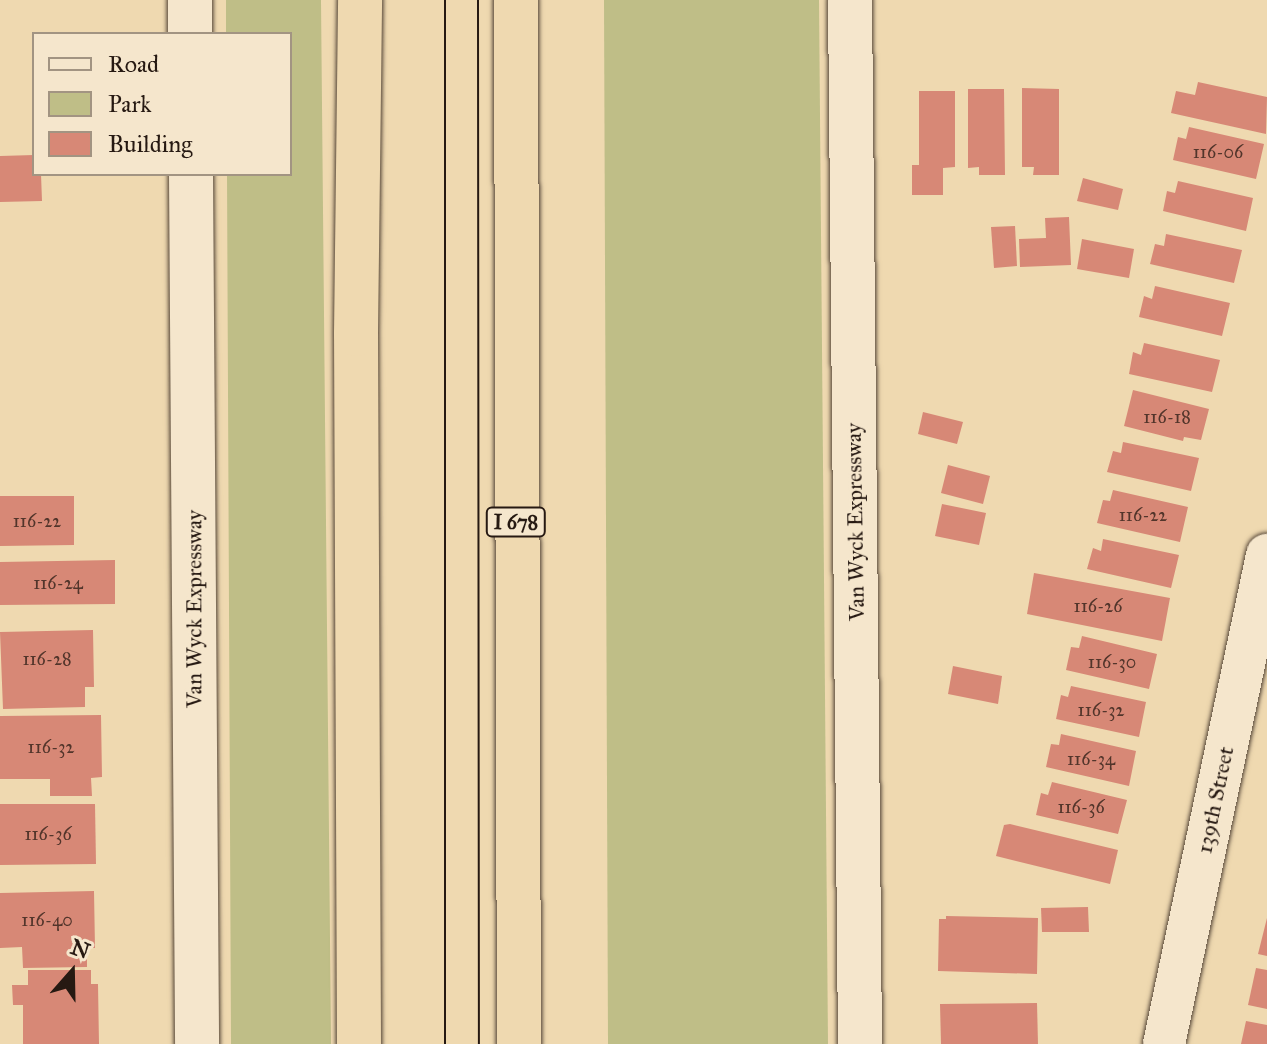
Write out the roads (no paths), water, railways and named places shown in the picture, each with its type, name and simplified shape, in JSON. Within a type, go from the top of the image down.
[{"type":"highway","points":[[333,0],[356,334]]},
{"type":"highway","points":[[359,1044],[356,334],[360,0]]},
{"type":"highway","name":"I 678","points":[[516,0],[519,1044]]},
{"type":"main road","points":[[190,0],[190,32]]},
{"type":"main road","name":"Van Wyck Expressway","points":[[850,0],[860,1044]]},
{"type":"main road","name":"Van Wyck Expressway","points":[[191,176],[197,1044]]},
{"type":"street","name":"139th Street","points":[[1164,1044],[1267,555]]},
{"type":"tram line","points":[[445,0],[445,1044]]},
{"type":"tram line","points":[[478,0],[479,1044]]}]
